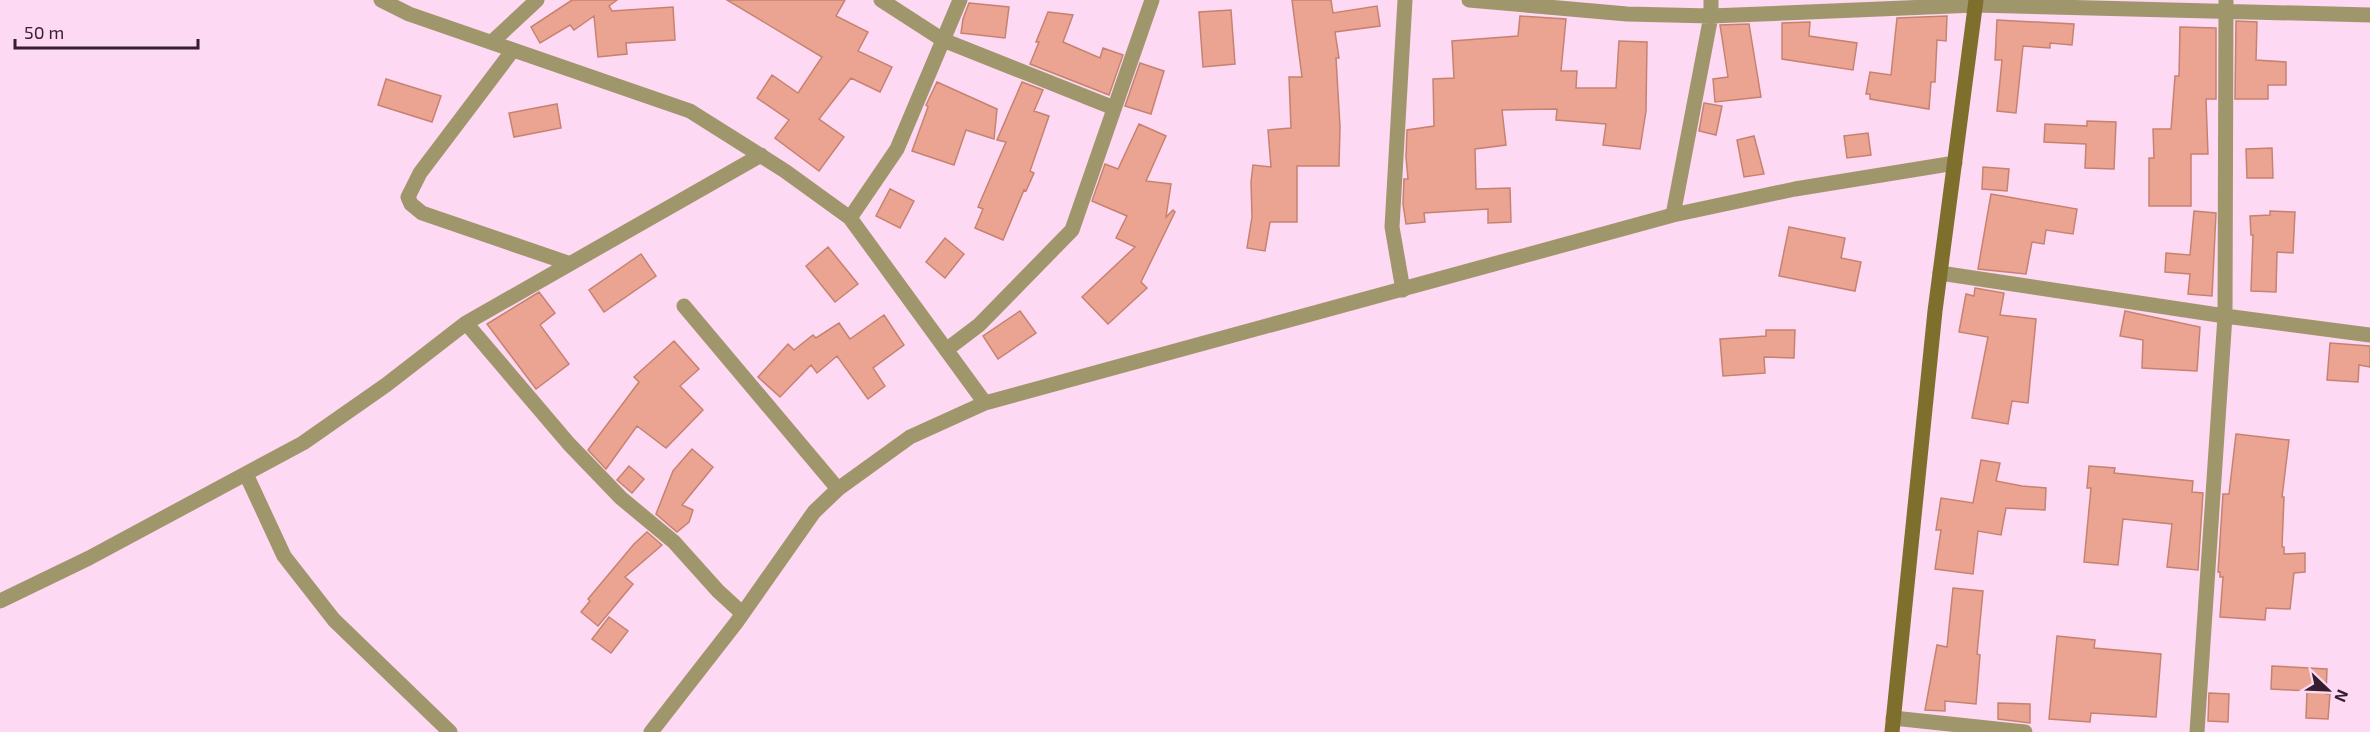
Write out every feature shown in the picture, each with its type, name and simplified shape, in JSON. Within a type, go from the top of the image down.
[{"type":"main road","points":[[1892,725],[1940,273],[1976,2]]},
{"type":"street","points":[[381,0],[409,14],[690,111],[760,155],[850,218],[985,403]]},
{"type":"street","points":[[492,42],[537,0]]},
{"type":"street","points":[[881,0],[943,40],[1114,108]]},
{"type":"street","points":[[850,218],[897,149],[960,0]]},
{"type":"street","points":[[946,350],[979,325],[1072,230],[1152,0]]},
{"type":"street","points":[[1403,290],[1392,226],[1405,0]]},
{"type":"street","points":[[1469,0],[1627,14],[1711,16],[1976,2],[2226,6],[2370,15]]},
{"type":"street","points":[[1673,216],[1711,16],[1711,0]]},
{"type":"street","points":[[2197,732],[2225,316],[2226,6]]},
{"type":"street","points":[[513,50],[420,173],[408,197],[411,204],[422,213],[568,263]]},
{"type":"street","points":[[0,601],[89,558],[303,443],[386,385],[466,323],[760,155]]},
{"type":"street","points":[[651,732],[742,613],[814,512],[838,489],[910,437],[985,403],[1673,216],[1794,189],[1955,163]]},
{"type":"street","points":[[1940,273],[2225,316],[2370,335]]},
{"type":"street","points":[[684,306],[838,489]]},
{"type":"street","points":[[466,323],[569,444],[621,498],[674,542],[718,591],[742,613]]},
{"type":"street","points":[[246,474],[284,556],[334,620],[450,732]]},
{"type":"street","points":[[1892,725],[2025,732]]},
{"type":"building","points":[[572,0],[617,0],[609,6],[612,11],[673,7],[675,40],[626,43],[627,54],[598,57],[594,16],[574,30],[570,25],[540,43],[531,27]]},
{"type":"building","points":[[727,0],[845,0],[836,16],[868,32],[858,51],[892,67],[880,92],[851,78],[819,119],[844,137],[819,171],[775,138],[789,120],[757,98],[772,75],[798,93],[822,57]]},
{"type":"building","points":[[1292,0],[1331,0],[1333,13],[1377,6],[1380,26],[1335,32],[1339,58],[1336,58],[1340,127],[1339,166],[1297,166],[1297,222],[1270,222],[1265,251],[1247,248],[1252,217],[1251,182],[1253,165],[1271,167],[1268,130],[1291,128],[1289,77],[1302,77]]},
{"type":"building","points":[[969,3],[1009,7],[1005,38],[961,33]]},
{"type":"building","points":[[1231,10],[1235,64],[1203,67],[1199,12]]},
{"type":"building","points":[[1048,12],[1073,15],[1063,42],[1100,58],[1103,48],[1123,55],[1109,95],[1030,64]]},
{"type":"building","points":[[1520,16],[1566,19],[1561,71],[1577,71],[1576,88],[1616,88],[1619,41],[1647,42],[1646,111],[1640,149],[1603,145],[1606,124],[1556,120],[1557,109],[1502,110],[1506,145],[1475,149],[1476,189],[1510,188],[1511,222],[1488,223],[1488,209],[1424,213],[1425,222],[1406,224],[1403,204],[1404,179],[1408,179],[1407,130],[1434,126],[1433,79],[1454,78],[1452,41],[1518,36]]},
{"type":"building","points":[[1947,16],[1946,41],[1937,40],[1935,82],[1931,82],[1929,109],[1870,99],[1870,94],[1866,94],[1870,72],[1891,75],[1897,18]]},
{"type":"building","points":[[1997,20],[2074,24],[2072,45],[2050,43],[2050,48],[2023,46],[2016,113],[1997,111],[2002,60],[1995,60]]},
{"type":"building","points":[[2236,21],[2257,22],[2256,60],[2286,62],[2286,85],[2268,85],[2268,99],[2235,99]]},
{"type":"building","points":[[1810,22],[1809,36],[1857,43],[1853,70],[1782,59],[1782,23]]},
{"type":"building","points":[[1749,24],[1761,97],[1715,102],[1713,79],[1728,77],[1720,25]]},
{"type":"building","points":[[2180,27],[2216,28],[2216,99],[2206,99],[2208,154],[2191,154],[2191,206],[2149,206],[2149,158],[2154,158],[2153,129],[2171,129],[2175,76],[2179,76]]},
{"type":"building","points":[[1140,63],[1164,71],[1151,114],[1125,106]]},
{"type":"building","points":[[386,79],[441,96],[432,122],[378,105]]},
{"type":"building","points":[[937,82],[997,109],[994,139],[966,130],[954,165],[912,151],[928,107],[926,105]]},
{"type":"building","points":[[1022,82],[1043,90],[1034,111],[1049,116],[1030,171],[1034,173],[1026,191],[1024,190],[1003,240],[975,228],[983,209],[978,207],[1006,142],[997,140]]},
{"type":"building","points":[[1704,103],[1722,106],[1716,135],[1699,131]]},
{"type":"building","points":[[557,104],[561,128],[514,137],[509,113]]},
{"type":"building","points":[[2087,121],[2116,122],[2114,169],[2085,168],[2086,144],[2044,142],[2045,124],[2087,126]]},
{"type":"building","points":[[1139,124],[1166,136],[1146,181],[1171,184],[1166,217],[1173,210],[1175,212],[1141,282],[1147,288],[1108,324],[1082,297],[1135,247],[1116,238],[1127,216],[1092,201],[1105,164],[1118,169]]},
{"type":"building","points":[[1868,133],[1871,155],[1847,158],[1844,136]]},
{"type":"building","points":[[1754,136],[1764,174],[1744,177],[1737,140]]},
{"type":"building","points":[[2272,148],[2273,178],[2247,178],[2246,149]]},
{"type":"building","points":[[1983,167],[2009,169],[2007,191],[1982,189]]},
{"type":"building","points":[[890,189],[914,201],[900,228],[876,216]]},
{"type":"building","points":[[1991,194],[2077,209],[2073,234],[2046,230],[2044,244],[2032,242],[2026,274],[1978,269]]},
{"type":"building","points":[[2194,211],[2216,213],[2212,296],[2188,294],[2190,274],[2165,272],[2166,253],[2190,255]]},
{"type":"building","points":[[2270,211],[2295,212],[2293,253],[2277,252],[2276,292],[2251,291],[2253,235],[2251,235],[2250,216],[2270,215]]},
{"type":"building","points":[[1789,227],[1845,238],[1841,258],[1861,262],[1855,291],[1779,276]]},
{"type":"building","points":[[945,238],[964,254],[945,278],[926,262]]},
{"type":"building","points":[[828,247],[858,284],[835,302],[806,266]]},
{"type":"building","points":[[641,254],[656,276],[604,312],[589,290]]},
{"type":"building","points":[[1975,288],[2004,293],[2000,315],[2036,319],[2028,403],[2012,401],[2008,424],[1972,418],[1988,337],[1959,332],[1966,294],[1974,296]]},
{"type":"building","points":[[539,292],[555,313],[540,325],[569,364],[536,389],[487,324]]},
{"type":"building","points":[[1020,311],[1036,333],[998,359],[983,336]]},
{"type":"building","points":[[2125,311],[2200,327],[2197,371],[2142,368],[2143,340],[2120,336]]},
{"type":"building","points":[[884,315],[904,345],[873,368],[885,386],[868,399],[837,356],[817,373],[811,365],[780,397],[758,377],[788,344],[794,350],[813,335],[816,338],[839,323],[850,339]]},
{"type":"building","points":[[1766,330],[1795,330],[1794,358],[1764,357],[1765,373],[1723,376],[1720,339],[1766,336]]},
{"type":"building","points":[[674,341],[699,369],[680,386],[703,410],[666,448],[637,426],[606,469],[588,450],[639,382],[634,377]]},
{"type":"building","points":[[2330,343],[2370,346],[2370,367],[2359,365],[2358,382],[2327,380]]},
{"type":"building","points":[[2236,434],[2289,440],[2282,497],[2284,497],[2282,547],[2284,547],[2284,554],[2305,553],[2305,572],[2294,573],[2290,609],[2266,608],[2265,620],[2220,617],[2223,577],[2220,577],[2220,572],[2218,572],[2223,494],[2229,494]]},
{"type":"building","points":[[692,449],[713,467],[682,505],[693,510],[689,522],[677,532],[656,514],[673,471]]},
{"type":"building","points":[[1981,460],[2000,463],[1996,481],[2046,488],[2045,510],[2006,508],[2001,535],[1978,531],[1973,574],[1935,569],[1941,530],[1936,530],[1941,498],[1973,503]]},
{"type":"building","points":[[629,466],[644,479],[632,493],[617,480]]},
{"type":"building","points":[[2089,466],[2115,468],[2114,473],[2193,481],[2192,492],[2203,493],[2198,570],[2167,567],[2172,524],[2123,519],[2118,565],[2084,562],[2091,488],[2087,488]]},
{"type":"building","points":[[647,532],[662,545],[625,577],[633,584],[598,626],[581,612],[590,601],[588,599],[634,544]]},
{"type":"building","points":[[1953,588],[1983,591],[1977,654],[1980,655],[1976,704],[1945,701],[1945,711],[1925,710],[1937,645],[1947,647]]},
{"type":"building","points":[[609,617],[628,631],[611,653],[592,639]]},
{"type":"building","points":[[2057,636],[2095,640],[2094,648],[2161,654],[2156,717],[2091,713],[2090,722],[2049,719]]},
{"type":"building","points":[[2272,666],[2327,669],[2326,694],[2330,694],[2328,719],[2306,718],[2307,691],[2271,689]]},
{"type":"building","points":[[2209,693],[2229,694],[2228,722],[2208,721]]},
{"type":"building","points":[[1998,703],[2030,704],[2030,723],[1998,719]]}]
